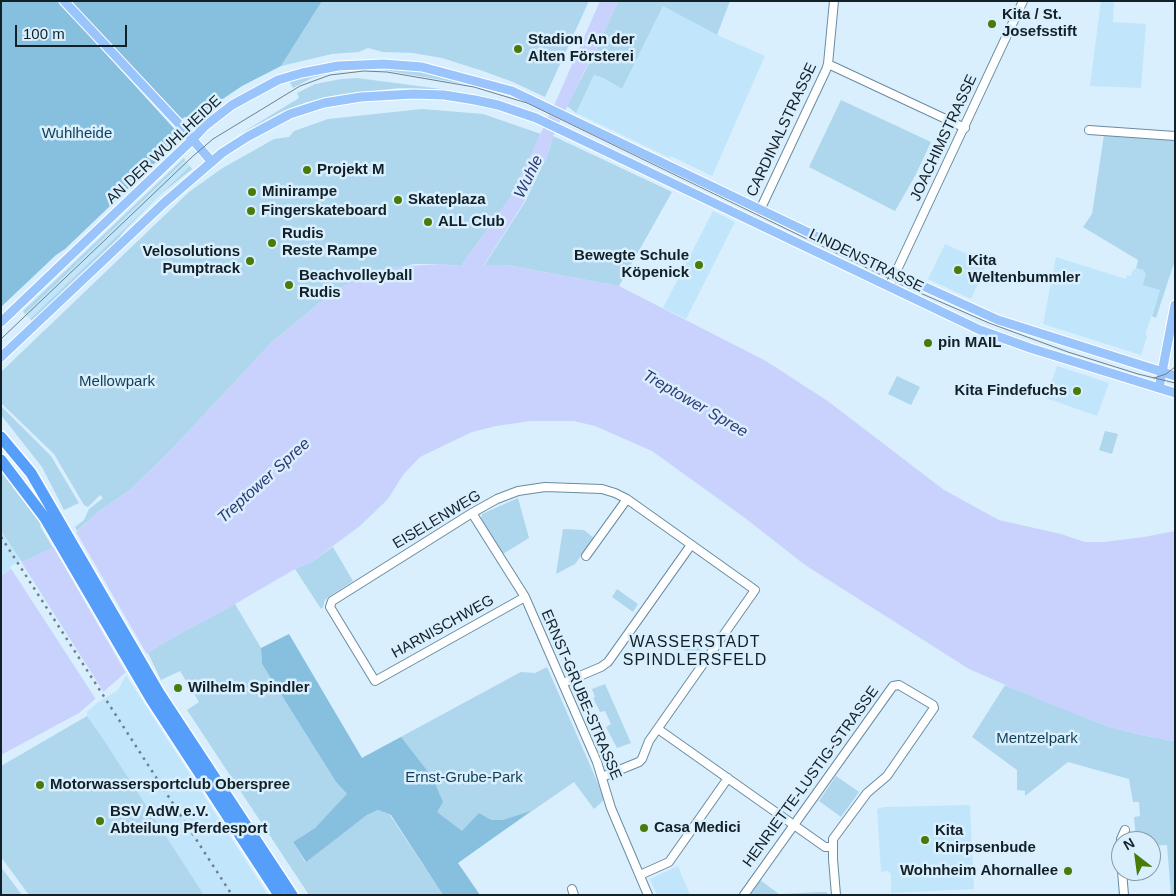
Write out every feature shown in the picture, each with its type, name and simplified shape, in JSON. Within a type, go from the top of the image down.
[{"type":"highway","points":[[1,437],[31,473],[58,528],[143,676],[279,895]]},
{"type":"highway","points":[[1,460],[35,503],[58,528]]},
{"type":"highway","points":[[143,676],[292,895]]},
{"type":"main road","points":[[1,357],[157,209],[212,162],[181,126],[64,1]]},
{"type":"main road","name":"AN DER WUHLHEIDE","points":[[1,322],[206,126],[232,105],[257,90],[284,78],[338,66],[384,64],[422,67],[512,91],[563,114]]},
{"type":"main road","name":"LINDENSTRASSE","points":[[212,162],[222,152],[290,114],[324,103],[361,96],[413,94],[460,97],[498,104],[557,127],[980,330],[1175,393]]},
{"type":"main road","name":"LINDENSTRASSE","points":[[563,114],[760,210],[998,320],[1175,376]]},
{"type":"main road","points":[[1159,388],[1175,305]]},
{"type":"street","name":"CARDINALSTRASSE","points":[[760,210],[797,135],[828,64],[834,1]]},
{"type":"street","name":"JOACHIMSTRASSE","points":[[889,287],[1024,1]]},
{"type":"street","points":[[828,64],[964,128]]},
{"type":"street","points":[[1089,130],[1175,136]]},
{"type":"street","name":"EISELENWEG","points":[[375,681],[330,607],[332,601],[472,513],[498,499],[518,491],[545,487],[602,489],[626,499],[755,590],[658,729]]},
{"type":"street","points":[[586,556],[626,499]]},
{"type":"street","name":"ERNST-GRUBE-STRASSE","points":[[472,513],[525,597],[602,777],[611,808],[648,895]]},
{"type":"street","points":[[563,683],[601,667],[608,662],[691,544]]},
{"type":"street","name":"HARNISCHWEG","points":[[375,681],[525,597]]},
{"type":"street","name":"HENRIETTE-LUSTIG-STRASSE","points":[[744,895],[893,686],[899,685],[934,705],[934,708],[885,778],[864,796],[833,839],[833,847]]},
{"type":"street","points":[[602,777],[639,762],[649,741],[658,729],[825,847],[833,847],[836,895]]},
{"type":"street","points":[[640,875],[669,862],[728,778]]},
{"type":"street","points":[[1123,881],[1124,895]]},
{"type":"shaded area","points":[[1101,1],[1114,1],[1113,22],[1146,24],[1141,88],[1090,86]]},
{"type":"shaded area","points":[[663,6],[717,35],[765,56],[712,176],[576,113],[594,75],[622,89]]},
{"type":"shaded area","points":[[185,160],[190,166],[30,319],[25,314]]},
{"type":"shaded area","name":"Bewegte Schule Köpenick","points":[[713,211],[735,222],[686,319],[663,308]]},
{"type":"shaded area","name":"Kita Weltenbummler","points":[[945,244],[987,263],[971,299],[928,279]]},
{"type":"shaded area","points":[[1056,257],[1126,279],[1127,275],[1131,276],[1132,271],[1136,268],[1143,270],[1160,290],[1146,332],[1147,336],[1141,355],[1043,324]]},
{"type":"shaded area","name":"Kita Findefuchs","points":[[1057,366],[1109,383],[1097,416],[1046,398]]},
{"type":"shaded area","points":[[1,531],[22,562],[1,576]]},
{"type":"shaded area","points":[[126,675],[268,895],[204,895],[87,716],[87,712],[97,703],[118,690]]},
{"type":"shaded area","name":"Kita Knirpsenbude","points":[[970,805],[974,889],[891,893],[891,874],[888,871],[881,872],[877,809],[884,807]]},
{"type":"shaded area","points":[[678,866],[690,895],[657,895],[650,879]]},
{"type":"green space","name":"Wuhlheide","points":[[1,1],[58,1],[179,134],[177,142],[1,307]]},
{"type":"green space","points":[[70,1],[322,1],[281,66],[242,86],[193,119],[185,117],[182,119]]},
{"type":"green space","points":[[322,1],[589,1],[545,97],[483,71],[442,58],[413,53],[383,52],[368,48],[359,52],[332,54],[281,66]]},
{"type":"green space","points":[[618,1],[730,1],[717,35],[663,6],[622,89],[594,75],[576,113],[567,106],[596,50]]},
{"type":"green space","points":[[402,68],[437,73],[482,85],[515,97],[482,87],[378,69],[358,69],[330,73],[312,78],[293,88],[289,81],[329,72],[353,69]]},
{"type":"green space","points":[[357,78],[449,90],[400,88],[337,95],[307,102],[281,112],[240,134],[299,98],[297,93],[315,84]]},
{"type":"green space","points":[[841,100],[931,142],[915,176],[895,211],[809,167]]},
{"type":"green space","name":"Mellowpark","points":[[422,109],[483,114],[541,134],[510,198],[461,266],[413,264],[343,286],[272,342],[170,451],[130,490],[98,512],[77,531],[75,527],[84,520],[89,509],[103,498],[100,495],[88,507],[84,505],[54,454],[1,403],[1,372],[189,192],[221,169],[274,139],[289,137],[294,131],[328,119]]},
{"type":"green space","points":[[1104,135],[1175,140],[1175,260],[1156,318],[1152,316],[1160,290],[1143,285],[1146,274],[1143,270],[1136,268],[1138,260],[1083,227],[1092,214]]},
{"type":"green space","points":[[553,136],[672,192],[619,286],[507,265],[484,266],[525,202],[548,154]]},
{"type":"green space","points":[[184,158],[185,160],[25,314],[23,311]]},
{"type":"green space","points":[[190,166],[192,169],[161,194],[125,230],[117,241],[32,321],[30,319]]},
{"type":"green space","points":[[897,376],[920,387],[911,405],[888,394]]},
{"type":"green space","points":[[1,406],[51,456],[79,503],[64,510],[42,467],[1,415]]},
{"type":"green space","points":[[1105,431],[1118,434],[1112,454],[1099,450]]},
{"type":"green space","points":[[1,468],[42,524],[40,526],[53,548],[22,562],[1,531]]},
{"type":"green space","points":[[518,498],[529,538],[503,554],[481,519],[482,514]]},
{"type":"green space","points":[[563,529],[584,530],[594,538],[575,564],[556,574]]},
{"type":"green space","points":[[333,547],[353,581],[327,598],[321,609],[295,569],[310,563]]},
{"type":"green space","points":[[617,589],[638,604],[633,612],[612,597]]},
{"type":"green space","points":[[235,604],[261,648],[262,664],[336,782],[348,795],[315,828],[293,842],[305,862],[367,815],[378,810],[390,815],[443,895],[309,895],[187,710],[199,702],[180,671],[161,680],[148,653]]},
{"type":"green space","points":[[289,634],[362,758],[401,737],[432,777],[443,802],[437,812],[462,831],[479,813],[491,820],[503,820],[531,811],[458,863],[480,895],[443,895],[391,815],[378,810],[367,815],[306,862],[293,842],[315,828],[347,794],[336,782],[262,664],[261,648]]},
{"type":"green space","points":[[681,635],[703,651],[697,659],[675,643]]},
{"type":"green space","name":"Ernst-Grube-Park","points":[[547,667],[593,772],[603,796],[603,801],[594,809],[574,782],[457,863],[362,758],[521,672],[535,673]]},
{"type":"green space","points":[[605,684],[631,743],[617,748],[606,727],[611,724],[605,711],[600,712],[593,698],[595,697],[592,689]]},
{"type":"green space","name":"Mentzelpark","points":[[1005,685],[1109,727],[1175,741],[1175,895],[1171,895],[1167,845],[1161,845],[1161,831],[1135,831],[1134,817],[1140,816],[1139,802],[1133,802],[1129,779],[1068,762],[1025,796],[1025,791],[1017,790],[1017,770],[972,737]]},
{"type":"green space","name":"BSV AdW e.V. Abteilung Pferdesport","points":[[87,716],[204,895],[29,895],[1,857],[1,766]]},
{"type":"green space","points":[[836,776],[859,792],[841,817],[819,801]]},
{"type":"green space","points":[[1,867],[22,895],[1,895]]},
{"type":"green space","points":[[760,880],[779,894],[827,892],[828,895],[749,895]]},
{"type":"water","points":[[600,1],[618,1],[553,136],[548,154],[524,202],[484,265],[507,265],[619,286],[766,361],[829,402],[944,490],[999,520],[1061,534],[1085,542],[1104,542],[1175,531],[1175,741],[1109,727],[969,669],[805,565],[745,518],[652,451],[595,426],[574,421],[531,421],[472,432],[420,457],[403,475],[388,499],[360,526],[310,563],[295,569],[165,642],[148,653],[79,713],[1,755],[1,576],[22,562],[67,541],[98,512],[130,490],[170,451],[272,342],[343,286],[392,267],[441,264],[461,266],[510,198],[556,101]]},
{"type":"pier","points":[[75,530],[148,656],[127,675],[52,545],[65,539]]},
{"type":"pier","points":[[20,560],[105,694],[97,701],[10,567]]},
{"type":"tram line","points":[[1,339],[213,139],[300,86],[330,75],[364,71],[387,72],[474,87],[527,103],[904,286],[989,323],[1068,352],[1138,374],[1175,383]]},
{"type":"tram line","points":[[1154,378],[1166,374],[1175,367]]},
{"type":"railway","points":[[1,537],[232,895]]},
{"type":"place","name":"Kita / St. Josefsstift","points":[[992,24]]},
{"type":"place","name":"Stadion An der Alten Försterei","points":[[518,49]]},
{"type":"place","name":"Projekt M","points":[[307,170]]},
{"type":"place","name":"Minirampe","points":[[252,192]]},
{"type":"place","name":"Skateplaza","points":[[398,200]]},
{"type":"place","name":"Fingerskateboard","points":[[251,211]]},
{"type":"place","name":"ALL Club","points":[[428,222]]},
{"type":"place","name":"Rudis Reste Rampe","points":[[272,243]]},
{"type":"place","name":"Velosolutions Pumptrack","points":[[250,261]]},
{"type":"place","name":"Bewegte Schule Köpenick","points":[[699,265]]},
{"type":"place","name":"Kita Weltenbummler","points":[[958,270]]},
{"type":"place","name":"Beachvolleyball Rudis","points":[[289,285]]},
{"type":"place","name":"pin MAIL","points":[[928,343]]},
{"type":"place","name":"Kita Findefuchs","points":[[1077,391]]},
{"type":"place","name":"Wilhelm Spindler","points":[[178,688]]},
{"type":"place","name":"Motorwassersportclub Oberspree","points":[[40,785]]},
{"type":"place","name":"BSV AdW e.V. Abteilung Pferdesport","points":[[100,821]]},
{"type":"place","name":"Casa Medici","points":[[644,828]]},
{"type":"place","name":"Kita Knirpsenbude","points":[[925,840]]},
{"type":"place","name":"Wohnheim Ahornallee","points":[[1068,871]]},
{"type":"district","name":"WASSERSTADT SPINDLERSFELD","points":[[695,652]]},
{"type":"water label","name":"Wuhle","points":[[529,177]]},
{"type":"water label","name":"Treptower Spree","points":[[695,404]]},
{"type":"water label","name":"Treptower Spree","points":[[264,481]]}]
